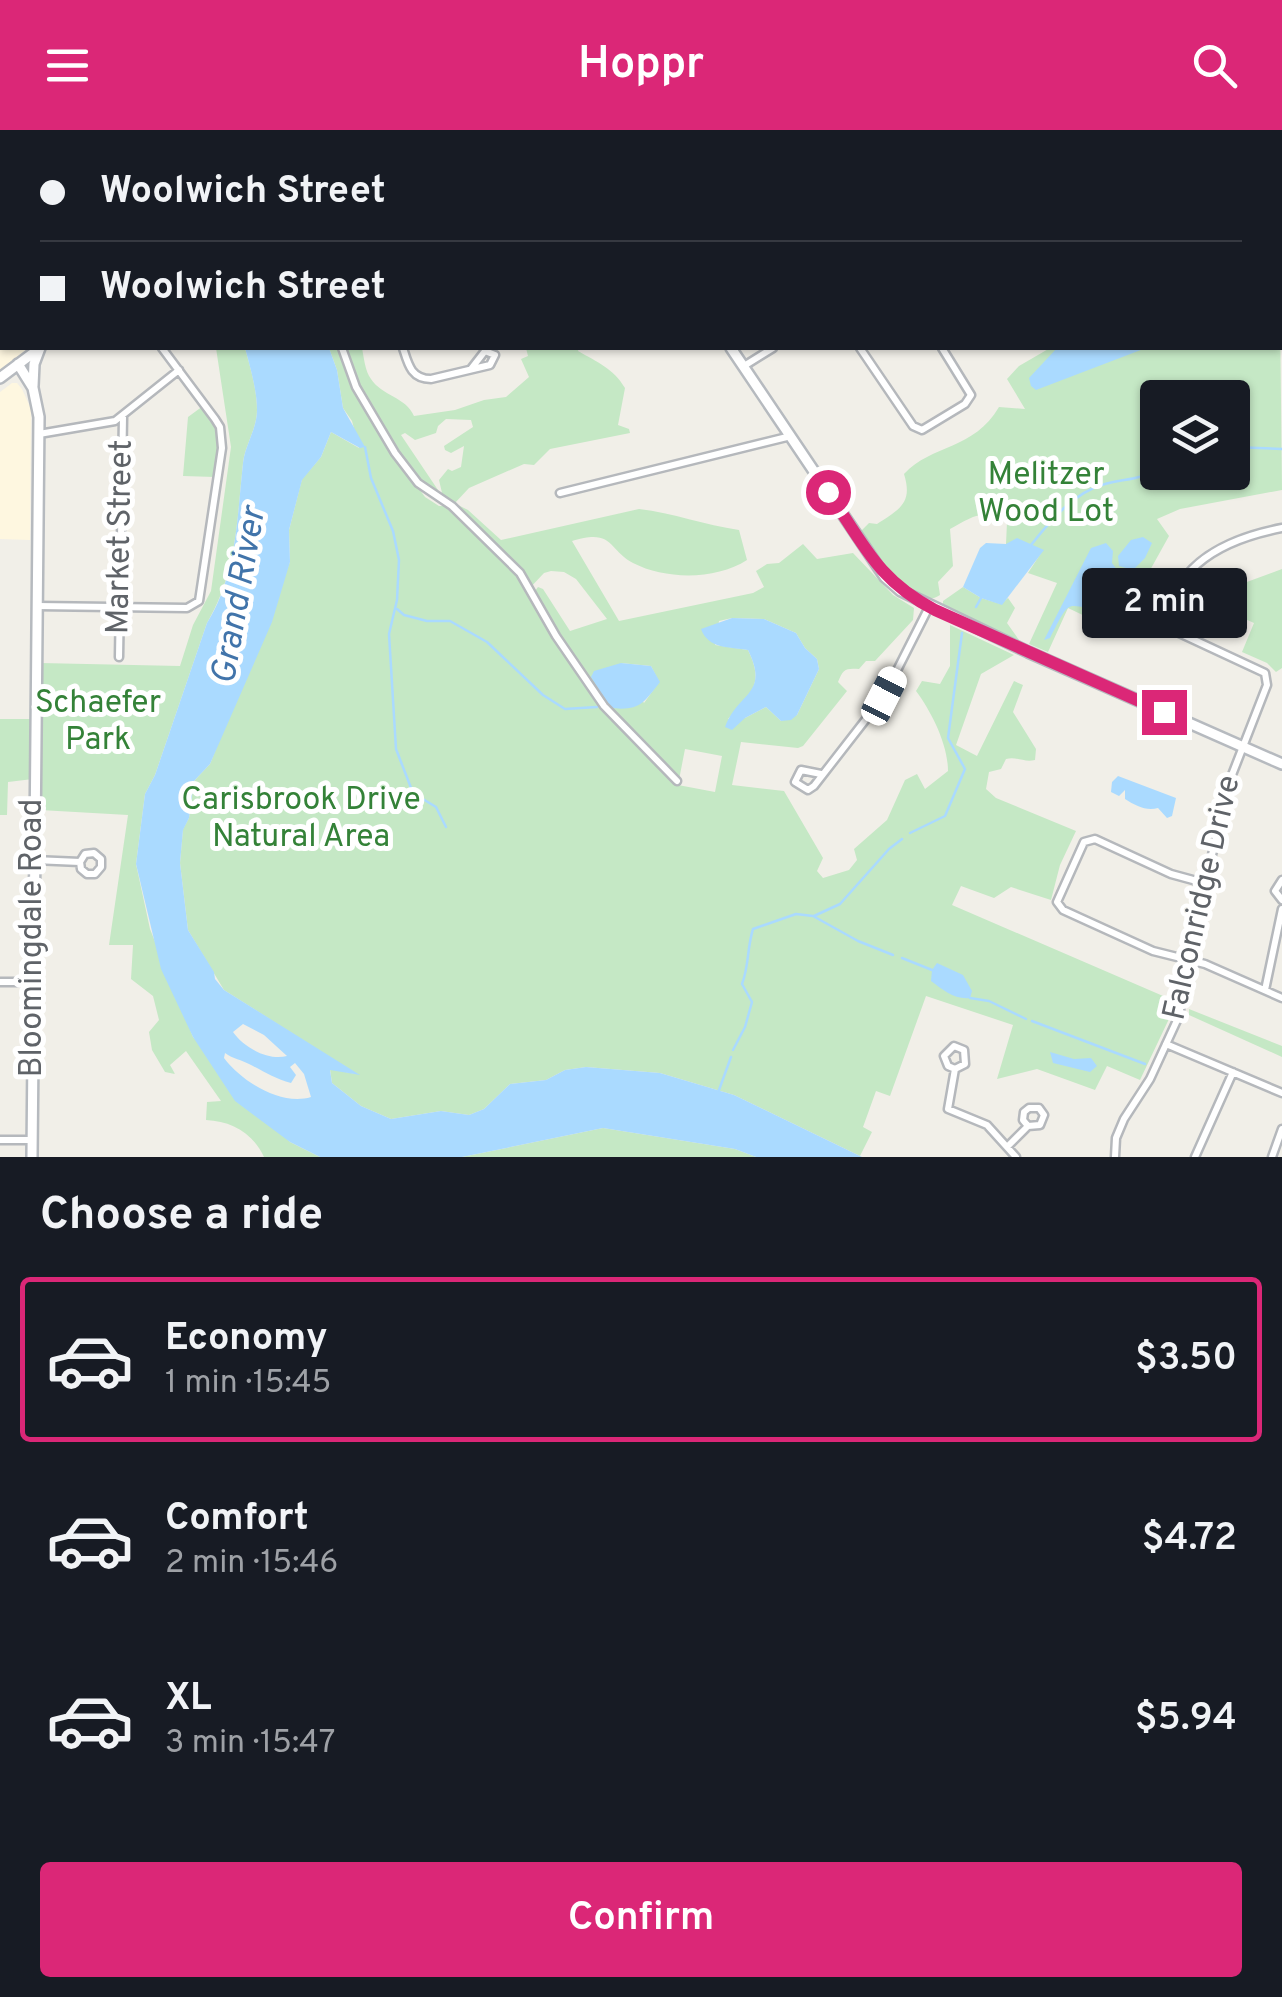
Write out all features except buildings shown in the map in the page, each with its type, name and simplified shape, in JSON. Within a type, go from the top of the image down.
[{"type":"main road","points":[[0,378],[37,350]]},
{"type":"main road","points":[[33,388],[39,350]]},
{"type":"main road","points":[[732,350],[885,577],[901,591],[1282,764]]},
{"type":"main road","name":"Bloomingdale Road","points":[[18,364],[37,400],[38,434],[32,1157]]},
{"type":"street","points":[[36,606],[194,606],[203,592],[222,448],[220,427],[164,350]]},
{"type":"street","points":[[343,350],[356,387],[406,468],[418,483],[452,506],[520,573],[556,636],[604,706],[677,781]]},
{"type":"street","points":[[404,350],[409,368],[424,380],[472,369]]},
{"type":"street","points":[[744,366],[770,350]]},
{"type":"street","points":[[861,350],[912,426],[922,430],[970,400],[967,385],[943,350]]},
{"type":"street","points":[[38,434],[123,416],[179,370]]},
{"type":"street","name":"Market Street","points":[[119,657],[123,416]]},
{"type":"street","points":[[560,493],[790,436]]},
{"type":"street","name":"Falconridge Drive","points":[[1115,1157],[1116,1138],[1124,1120],[1150,1079],[1179,1016],[1204,883],[1241,746],[1267,685],[1265,673],[1177,632],[1167,621],[1168,614],[1183,581],[1202,557],[1282,528]]},
{"type":"street","points":[[821,774],[884,696],[929,606]]},
{"type":"street","points":[[1204,883],[1172,874],[1096,839],[1088,840],[1065,879],[1057,902],[1063,910],[1153,951],[1188,960],[1282,998]]},
{"type":"street","points":[[34,860],[80,862]]},
{"type":"street","points":[[1282,880],[1275,889],[1282,900]]},
{"type":"street","points":[[1265,990],[1282,909]]},
{"type":"street","points":[[0,982],[32,982]]},
{"type":"street","points":[[1166,1044],[1282,1093]]},
{"type":"street","points":[[955,1068],[948,1110],[987,1126],[1016,1157]]},
{"type":"street","points":[[1196,1157],[1233,1072]]},
{"type":"street","points":[[1007,1147],[1028,1126]]},
{"type":"street","points":[[1272,1157],[1282,1130]]},
{"type":"street","points":[[0,1140],[32,1140]]},
{"type":"shaded area","points":[[0,350],[25,350],[0,370]]},
{"type":"shaded area","points":[[12,383],[22,389],[31,409],[30,540],[0,539],[0,392]]},
{"type":"green space","name":"Schaefer Park","points":[[216,350],[246,350],[255,386],[256,417],[244,456],[230,565],[145,794],[136,864],[150,929],[193,1037],[290,1142],[320,1157],[264,1157],[254,1141],[240,1130],[206,1120],[207,1102],[221,1101],[186,1051],[170,1065],[175,1074],[165,1072],[152,1050],[149,1032],[159,1020],[153,996],[131,979],[133,945],[109,945],[128,815],[40,810],[40,663],[180,666],[193,625],[211,591],[231,447]]},
{"type":"green space","name":"Carisbrook Drive Natural Area","points":[[330,350],[341,350],[352,384],[382,437],[425,497],[439,506],[458,505],[468,510],[501,540],[639,509],[739,530],[747,560],[721,571],[691,575],[646,569],[596,537],[572,541],[619,621],[753,593],[764,587],[756,571],[779,563],[803,544],[817,559],[853,553],[893,595],[914,608],[913,620],[875,661],[843,672],[838,682],[847,691],[803,746],[741,742],[732,785],[784,791],[823,858],[817,871],[823,878],[849,870],[857,860],[854,849],[887,820],[905,780],[917,774],[925,789],[948,771],[938,728],[916,691],[922,681],[940,684],[950,666],[950,625],[1014,655],[981,674],[956,745],[977,756],[1014,681],[1023,685],[1013,712],[1036,749],[1035,760],[1006,759],[1001,769],[989,772],[986,789],[996,798],[1076,831],[1060,865],[1051,900],[1011,887],[994,898],[961,886],[952,905],[1177,1002],[1140,1080],[1107,1066],[1095,1090],[1037,1069],[997,1079],[1013,1025],[926,996],[890,1096],[876,1091],[863,1127],[872,1132],[860,1156],[734,1095],[660,1073],[586,1067],[565,1070],[546,1080],[510,1084],[484,1109],[469,1115],[441,1111],[391,1119],[361,1106],[332,1083],[330,1069],[356,1074],[224,990],[188,930],[180,863],[194,781],[210,764],[290,562],[289,530],[302,479],[321,457],[331,432],[359,448],[352,421],[343,408]],"holes":[[[551,571],[564,572],[576,579],[607,619],[570,631],[543,589],[538,587],[531,596],[528,590]],[[764,619],[796,633],[817,659],[819,669],[797,715],[781,721],[766,707],[745,718],[728,719],[749,695],[755,680],[748,650],[715,645],[719,621]],[[621,663],[651,666],[659,682],[644,703]],[[685,749],[722,756],[715,792],[678,785]]]},
{"type":"green space","points":[[346,350],[362,350],[371,379],[414,416],[506,397],[529,377],[521,359],[528,356],[526,350],[578,350],[610,370],[625,388],[618,425],[630,433],[550,449],[534,465],[524,464],[469,488],[454,504],[443,497],[439,480],[448,469],[461,467],[464,446],[451,453],[444,446],[473,427],[471,420],[446,419],[436,433],[415,440],[405,433],[401,435],[438,490],[434,493],[392,444],[361,388]]},
{"type":"green space","name":"Melitzer Wood Lot","points":[[1047,350],[1280,350],[1282,490],[1180,509],[1157,519],[1169,536],[1129,608],[1112,629],[1068,608],[1048,652],[1029,644],[1057,583],[1028,573],[1043,550],[1006,544],[1007,522],[985,514],[950,529],[953,566],[938,582],[940,595],[929,598],[918,596],[895,577],[860,532],[869,523],[877,524],[898,509],[907,492],[904,474],[915,464],[978,431],[999,407],[1025,409],[1007,379],[1019,366]]},
{"type":"green space","points":[[203,406],[219,440],[215,477],[183,476],[188,417]]},
{"type":"green space","points":[[1282,569],[1282,668],[1276,672],[1267,663],[1242,652],[1254,623],[1218,607],[1225,590]]},
{"type":"green space","points":[[963,587],[1001,604],[1008,598],[1015,608],[1007,623],[1019,640],[943,607],[943,601]]},
{"type":"green space","points":[[0,719],[34,719],[33,779],[8,782],[7,815],[0,815]]},
{"type":"green space","points":[[1189,1009],[1282,1046],[1282,1057],[1189,1015]]},
{"type":"green space","points":[[603,1128],[735,1149],[756,1157],[462,1157]]},
{"type":"water","name":"Grand River","points":[[245,350],[330,350],[343,408],[365,447],[331,432],[321,457],[302,480],[289,530],[290,562],[272,622],[210,764],[194,781],[180,863],[188,930],[215,979],[224,990],[360,1075],[330,1070],[332,1083],[361,1106],[391,1119],[441,1111],[469,1115],[484,1109],[510,1084],[546,1080],[565,1070],[586,1067],[660,1073],[734,1095],[862,1157],[756,1157],[735,1149],[603,1128],[462,1157],[320,1157],[290,1142],[235,1101],[193,1037],[161,969],[136,864],[145,794],[230,566],[244,456],[256,417],[256,395]],"holes":[[[243,1024],[264,1035],[287,1056],[257,1052],[233,1032]],[[225,1053],[291,1083],[296,1075],[290,1067],[295,1063],[304,1074],[311,1097],[288,1098],[252,1084],[224,1058]]]},
{"type":"water","points":[[1055,350],[1141,350],[1036,390],[1029,378]]},
{"type":"water","points":[[1143,537],[1152,543],[1145,558],[1133,570],[1119,566],[1118,556],[1131,540]]},
{"type":"water","points":[[1017,538],[1044,550],[1002,605],[963,587],[980,548],[986,543],[1006,544]]},
{"type":"water","points":[[1106,543],[1113,551],[1112,563],[1125,583],[1122,598],[1107,610],[1071,606],[1050,638],[1044,640],[1091,548]]},
{"type":"water","points":[[732,618],[764,619],[796,633],[817,659],[819,669],[791,720],[781,721],[766,707],[732,730],[725,727],[754,685],[754,665],[748,650],[714,644],[701,629]]},
{"type":"water","points":[[621,663],[651,666],[660,682],[640,704],[610,708],[591,677],[594,671]]},
{"type":"water","points":[[1118,776],[1176,798],[1172,816],[1167,818],[1158,808],[1133,804],[1125,799],[1125,790],[1119,796],[1111,792],[1112,782]]},
{"type":"water","points":[[937,963],[963,975],[972,991],[970,998],[954,996],[931,981]]},
{"type":"water","points":[[1050,1052],[1074,1059],[1091,1058],[1097,1066],[1090,1072],[1053,1063]]},
{"type":"waterway","points":[[365,447],[371,478],[393,531],[399,560],[397,600],[389,634],[396,749],[413,793],[436,807],[446,827]]},
{"type":"waterway","points":[[1250,448],[1282,449]]},
{"type":"waterway","points":[[1031,545],[1073,500],[1105,484],[1140,476]]},
{"type":"waterway","points":[[976,607],[981,598]]},
{"type":"waterway","points":[[397,609],[427,621],[450,621],[487,642],[543,695],[565,709],[597,707]]},
{"type":"waterway","points":[[910,833],[945,816],[965,769],[948,738],[962,633]]},
{"type":"waterway","points":[[814,916],[840,904],[902,839]]},
{"type":"waterway","points":[[733,1050],[752,1002],[742,984],[753,929],[796,914],[813,916],[893,955]]},
{"type":"waterway","points":[[902,958],[932,970]]},
{"type":"waterway","points":[[970,998],[989,1001],[1026,1019]]},
{"type":"waterway","points":[[1032,1021],[1145,1064]]},
{"type":"waterway","points":[[719,1090],[731,1057]]},
{"type":"route","points":[[828,492],[885,577],[901,591],[935,610],[1164,712]]}]
